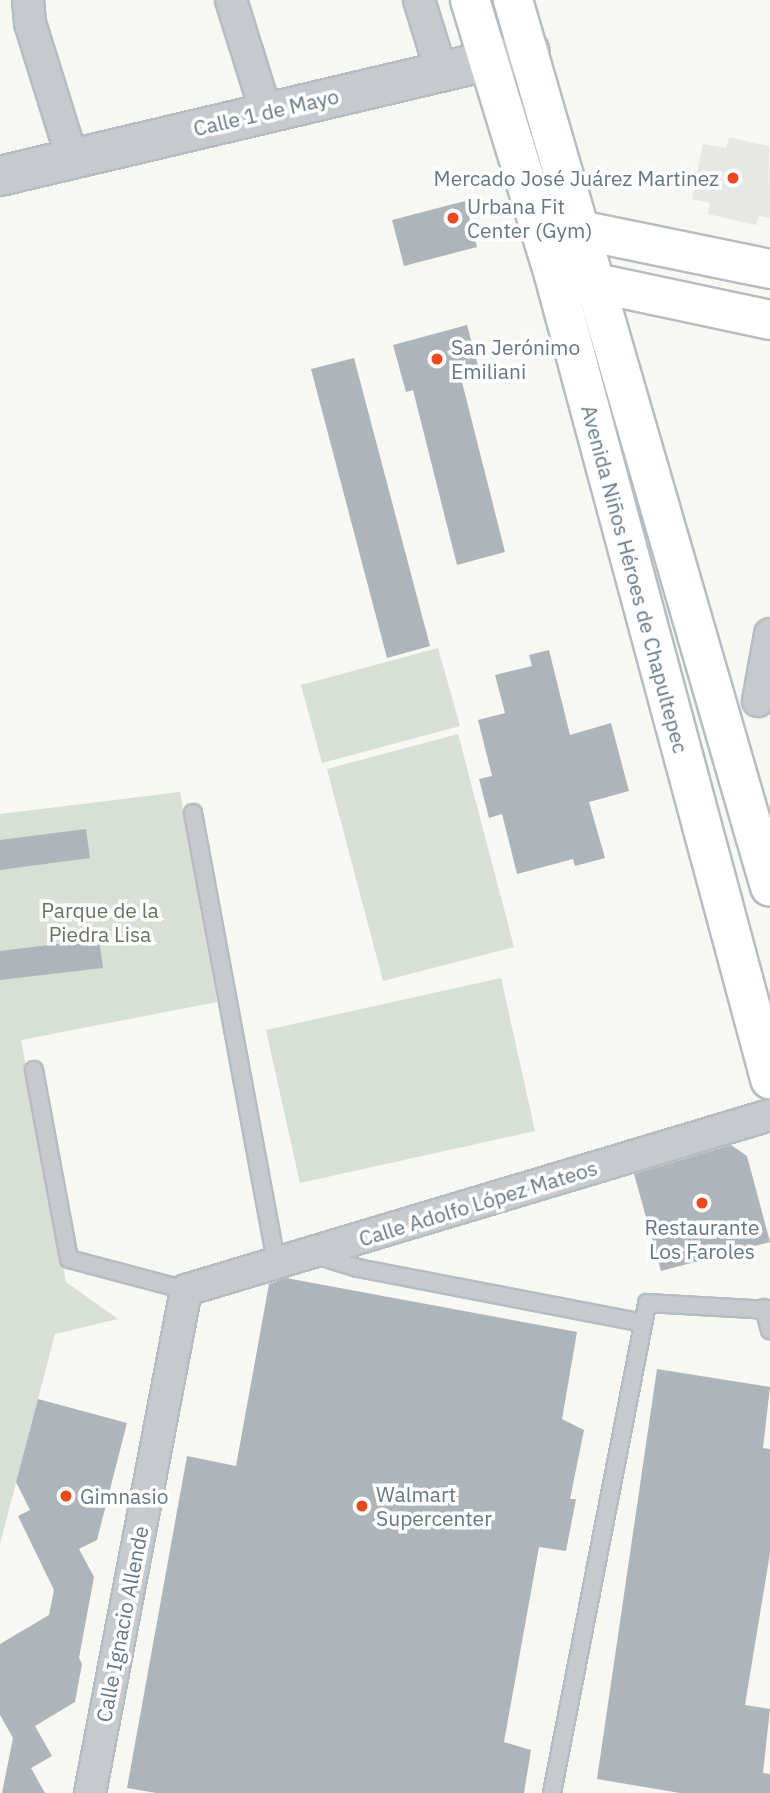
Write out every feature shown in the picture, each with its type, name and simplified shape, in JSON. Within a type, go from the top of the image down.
[{"type":"main road","name":"Avenida Niños Héroes de Chapultepec","points":[[470,0],[554,275],[770,1079]]},
{"type":"main road","name":"Avenida Niños Héroes de Chapultepec","points":[[513,0],[770,887]]},
{"type":"main road","points":[[580,230],[770,269]]},
{"type":"main road","points":[[554,275],[770,320]]},
{"type":"street","points":[[28,0],[30,23],[72,158]]},
{"type":"street","points":[[231,0],[266,112]]},
{"type":"street","points":[[419,0],[441,71]]},
{"type":"street","name":"Calle 1 de Mayo","points":[[1,174],[528,51]]},
{"type":"street","points":[[713,689],[764,702],[770,634]]},
{"type":"street","name":"Calle Adolfo López Mateos","points":[[186,1290],[770,1115]]},
{"type":"street","name":"Calle Ignacio Allende","points":[[90,1793],[186,1290]]},
{"type":"lane","points":[[194,813],[276,1263]]},
{"type":"lane","points":[[34,1070],[69,1259],[186,1290]]},
{"type":"lane","points":[[310,1253],[358,1268],[643,1324]]},
{"type":"lane","points":[[552,1793],[647,1303],[767,1309],[770,1330]]},
{"type":"shaded area","name":"Mercado José Juárez Martinez","points":[[729,137],[769,146],[770,218],[759,216],[756,225],[708,214],[710,203],[692,199],[703,144],[726,148]]},
{"type":"green space","points":[[438,648],[460,726],[322,763],[301,685]]},
{"type":"green space","points":[[458,734],[514,947],[383,981],[327,769]]},
{"type":"green space","name":"Parque de la Piedra Lisa","points":[[180,792],[217,1002],[21,1040],[66,1282],[118,1319],[55,1334],[0,1544],[0,814]]},
{"type":"green space","points":[[501,978],[535,1131],[300,1183],[266,1030]]},
{"type":"building","points":[[465,201],[477,247],[404,266],[392,220]]},
{"type":"building","points":[[467,325],[480,373],[461,378],[505,552],[457,565],[413,390],[406,392],[393,345]]},
{"type":"building","points":[[354,358],[430,646],[387,658],[311,369]]},
{"type":"building","points":[[549,650],[570,735],[611,723],[629,791],[589,802],[605,858],[575,866],[573,859],[517,874],[502,814],[489,818],[479,779],[492,776],[478,720],[505,713],[495,675],[532,666],[529,655]]},
{"type":"building","points":[[86,829],[90,858],[0,870],[0,840]]},
{"type":"building","points":[[99,939],[103,968],[0,980],[0,951]]},
{"type":"building","name":"Restaurante Los Faroles","points":[[731,1145],[747,1156],[770,1242],[661,1271],[634,1174]]},
{"type":"building","name":"Walmart Supercenter","points":[[286,1278],[577,1332],[562,1419],[584,1430],[570,1499],[576,1499],[566,1551],[539,1547],[504,1742],[531,1750],[524,1793],[156,1793],[127,1788],[187,1456],[236,1466],[269,1284]]},
{"type":"building","points":[[657,1369],[770,1387],[763,1448],[770,1449],[770,1553],[745,1705],[770,1709],[763,1773],[770,1774],[770,1793],[680,1793],[597,1779]]},
{"type":"building","points":[[38,1399],[127,1423],[97,1540],[79,1549],[94,1577],[79,1658],[82,1664],[75,1702],[35,1726],[52,1756],[31,1768],[45,1793],[2,1793],[13,1738],[0,1715],[0,1644],[49,1615],[54,1590],[18,1516],[30,1510],[16,1482]]},
{"type":"place","name":"Mercado José Juárez Martinez","points":[[733,178]]},
{"type":"place","name":"Urbana Fit Center (Gym)","points":[[453,218]]},
{"type":"place","name":"San Jerónimo Emiliani","points":[[437,359]]},
{"type":"place","name":"Restaurante Los Faroles","points":[[702,1203]]},
{"type":"place","name":"Gimnasio","points":[[66,1496]]},
{"type":"place","name":"Walmart Supercenter","points":[[362,1506]]}]
